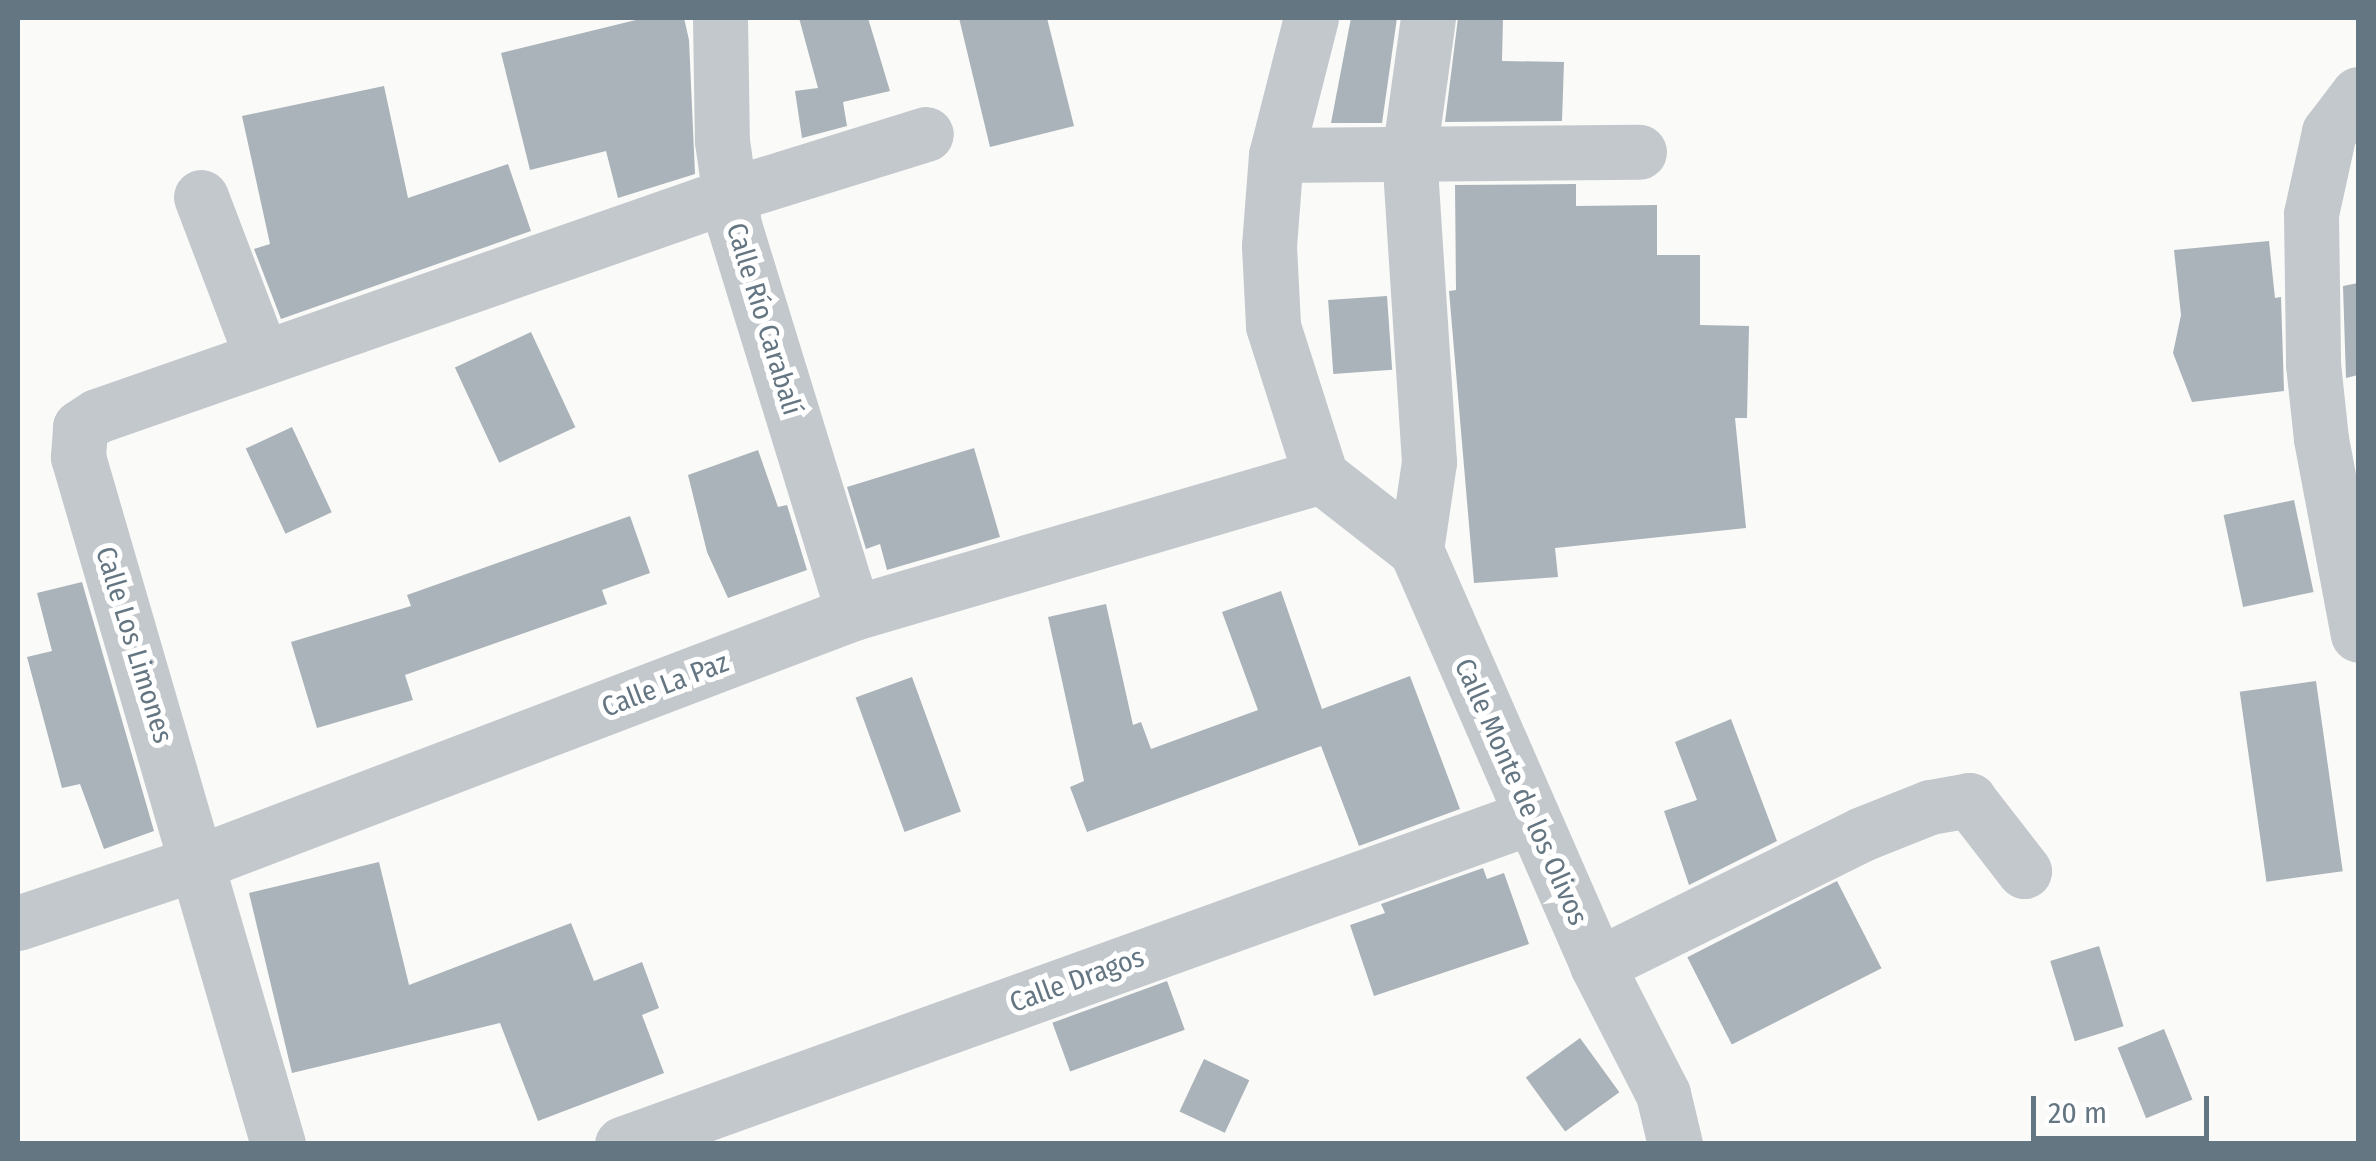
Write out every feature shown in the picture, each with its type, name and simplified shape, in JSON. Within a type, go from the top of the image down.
[{"type":"street","name":"Calle Río Carabalí","points":[[720,18],[722,141],[734,225],[853,613]]},
{"type":"street","points":[[1311,18],[1276,155],[1269,246],[1273,326],[1321,476]]},
{"type":"street","points":[[1416,550],[1429,462],[1409,156],[1428,18]]},
{"type":"street","points":[[2358,94],[2329,132],[2311,214],[2313,364],[2319,420],[2358,635]]},
{"type":"street","points":[[201,197],[262,358],[729,195],[926,134]]},
{"type":"street","points":[[1276,155],[1639,152]]},
{"type":"street","name":"Calle Los Limones","points":[[262,358],[97,416],[80,428],[78,458],[199,862],[217,942],[278,1144]]},
{"type":"street","name":"Calle Monte de los Olivos","points":[[1321,476],[1416,550],[1597,965],[1663,1094],[1675,1144]]},
{"type":"street","name":"Calle La Paz","points":[[18,923],[199,862],[853,613],[1321,476]]},
{"type":"street","points":[[1597,965],[1862,834],[1930,807],[1970,800],[2024,871]]},
{"type":"street","name":"Calle Dragos","points":[[622,1144],[1531,818]]},
{"type":"building","points":[[644,18],[684,18],[689,40],[695,174],[618,198],[606,151],[530,170],[501,53]]},
{"type":"building","points":[[799,18],[868,18],[890,91],[843,102],[847,126],[802,138],[795,91],[818,88]]},
{"type":"building","points":[[959,18],[1047,18],[1074,126],[990,147]]},
{"type":"building","points":[[1351,18],[1397,18],[1382,123],[1331,123]]},
{"type":"building","points":[[1458,18],[1503,18],[1502,61],[1564,62],[1562,121],[1445,122]]},
{"type":"building","points":[[384,86],[408,198],[508,164],[531,231],[281,319],[254,249],[270,244],[242,116]]},
{"type":"building","points":[[1576,184],[1576,206],[1657,205],[1657,255],[1700,255],[1700,325],[1749,326],[1747,418],[1735,418],[1746,528],[1555,548],[1558,577],[1474,583],[1449,291],[1456,290],[1455,185]]},
{"type":"building","points":[[2269,241],[2275,298],[2281,297],[2284,391],[2192,402],[2173,353],[2181,315],[2174,250]]},
{"type":"building","points":[[2358,283],[2358,375],[2346,378],[2343,286]]},
{"type":"building","points":[[1387,296],[1392,370],[1333,374],[1328,300]]},
{"type":"building","points":[[531,332],[575,427],[499,463],[455,367]]},
{"type":"building","points":[[292,427],[332,512],[286,534],[246,449]]},
{"type":"building","points":[[974,448],[1000,537],[887,570],[880,544],[866,549],[847,487]]},
{"type":"building","points":[[758,450],[778,507],[787,505],[807,570],[728,598],[707,552],[688,475]]},
{"type":"building","points":[[2294,500],[2314,592],[2243,607],[2224,515]]},
{"type":"building","points":[[630,516],[650,573],[602,590],[607,604],[405,675],[413,700],[317,728],[291,642],[411,606],[407,595]]},
{"type":"building","points":[[82,582],[154,831],[104,849],[80,784],[62,788],[27,657],[52,651],[37,593]]},
{"type":"building","points":[[1281,591],[1322,709],[1410,676],[1460,809],[1359,846],[1321,746],[1087,832],[1070,787],[1084,781],[1048,617],[1106,604],[1133,725],[1141,722],[1151,749],[1258,710],[1222,612]]},
{"type":"building","points":[[912,677],[961,811],[905,832],[856,698]]},
{"type":"building","points":[[2316,681],[2343,871],[2266,882],[2240,692]]},
{"type":"building","points":[[1731,719],[1777,841],[1689,885],[1664,811],[1697,800],[1675,742]]},
{"type":"building","points":[[379,862],[409,985],[571,923],[594,981],[642,962],[659,1008],[642,1015],[664,1073],[538,1121],[500,1023],[292,1073],[249,893]]},
{"type":"building","points":[[1483,868],[1487,879],[1504,873],[1529,944],[1374,996],[1350,925],[1385,913],[1381,904]]},
{"type":"building","points":[[1837,881],[1881,968],[1732,1045],[1687,957]]},
{"type":"building","points":[[2099,946],[2124,1026],[2075,1041],[2050,961]]},
{"type":"building","points":[[1167,981],[1185,1030],[1070,1072],[1052,1023]]},
{"type":"building","points":[[2164,1029],[2192,1099],[2146,1118],[2118,1048]]},
{"type":"building","points":[[1580,1038],[1619,1092],[1565,1132],[1526,1077]]},
{"type":"building","points":[[1204,1059],[1249,1080],[1225,1133],[1179,1112]]}]
